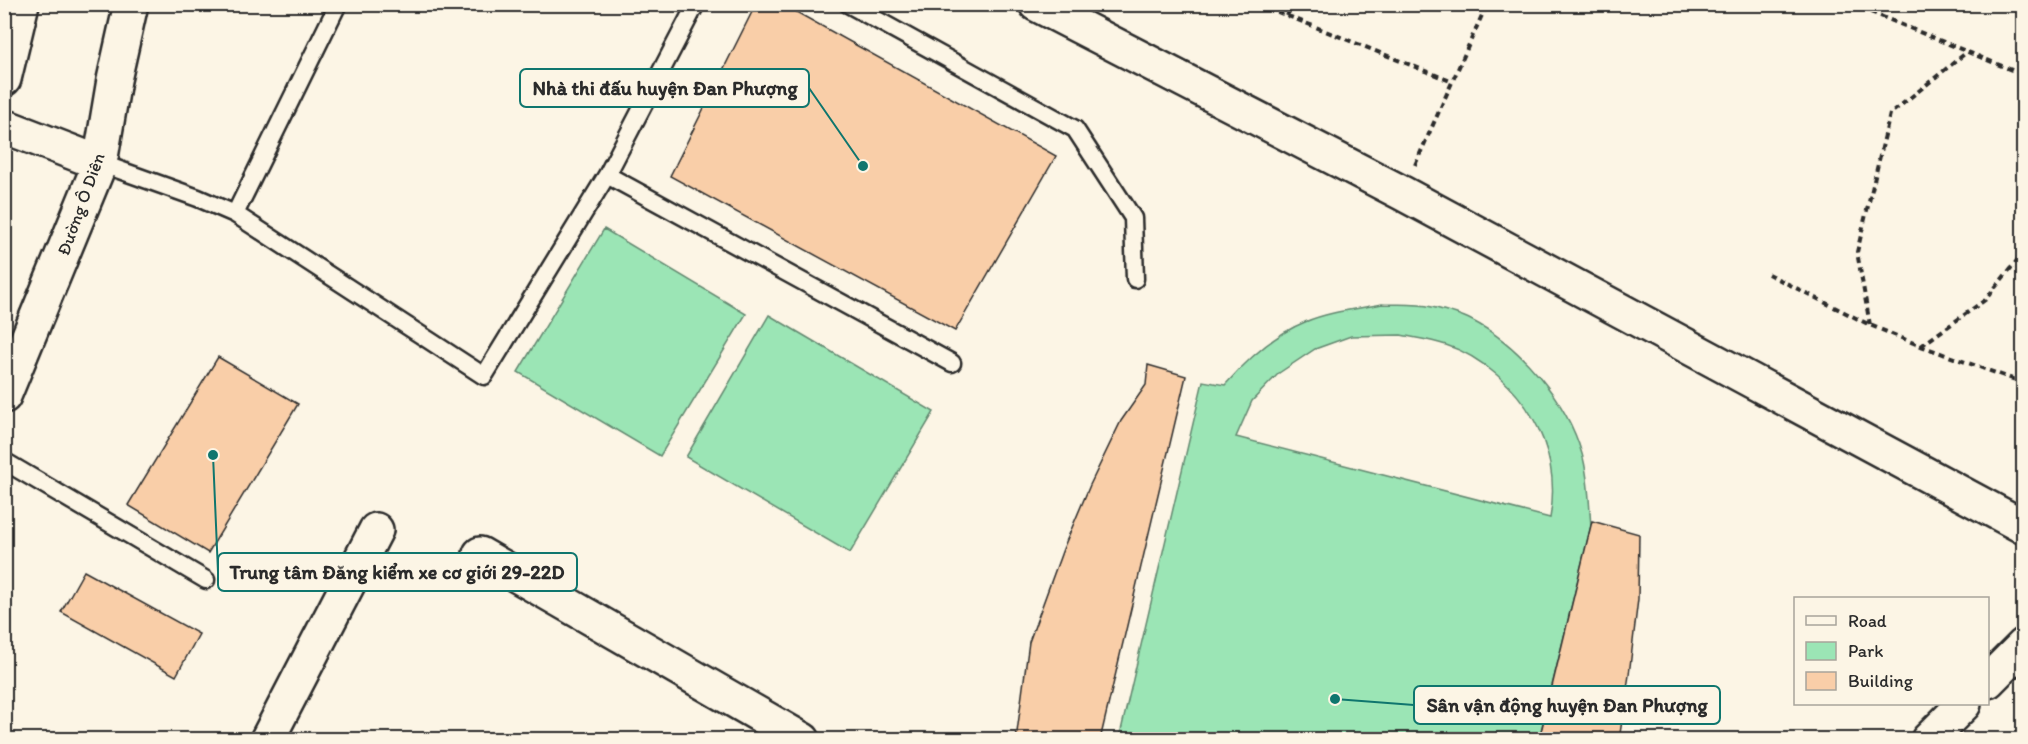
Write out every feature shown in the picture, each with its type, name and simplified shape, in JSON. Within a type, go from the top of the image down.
[{"type":"street","points":[[4,79],[22,4]]},
{"type":"street","name":"Đường Ô Diên","points":[[4,396],[100,163],[114,80],[131,4]]},
{"type":"street","points":[[1036,4],[1402,193],[2024,527]]},
{"type":"street","points":[[4,126],[100,163]]},
{"type":"street","points":[[267,740],[376,530]]},
{"type":"street","points":[[480,554],[803,740]]},
{"type":"street","points":[[1989,680],[2024,645]]},
{"type":"street","points":[[1928,740],[1963,705]]},
{"type":"lane","points":[[235,214],[338,4]]},
{"type":"lane","points":[[100,163],[198,198],[235,214],[484,376],[607,175],[696,4]]},
{"type":"lane","points":[[848,4],[1075,129],[1134,218],[1136,279]]},
{"type":"lane","points":[[607,175],[952,363]]},
{"type":"lane","points":[[4,461],[206,580]]},
{"type":"path","points":[[1258,4],[1453,82]]},
{"type":"path","points":[[1287,16],[1292,4]]},
{"type":"path","points":[[1402,193],[1487,4]]},
{"type":"path","points":[[1851,4],[2024,75]]},
{"type":"path","points":[[1870,325],[1857,252],[1890,114],[1967,52]]},
{"type":"path","points":[[1921,346],[1984,300],[2024,252]]},
{"type":"path","points":[[1768,274],[1870,325],[2018,381]]},
{"type":"green space","points":[[604,229],[746,314],[660,456],[518,372]]},
{"type":"green space","points":[[1382,304],[1420,305],[1452,312],[1489,331],[1524,359],[1553,395],[1575,434],[1586,472],[1591,526],[1539,739],[1119,739],[1203,381],[1225,385],[1262,349],[1305,322],[1342,311]],"holes":[[[1401,335],[1430,340],[1460,350],[1473,357],[1512,389],[1535,422],[1549,458],[1552,478],[1550,518],[1236,437],[1252,401],[1279,373],[1315,349],[1351,336]]]},
{"type":"green space","points":[[769,315],[934,412],[850,553],[686,457]]},
{"type":"building","points":[[756,4],[782,4],[1056,156],[955,331],[670,176]]},
{"type":"building","points":[[218,357],[298,404],[208,553],[128,505]]},
{"type":"building","points":[[1148,365],[1186,376],[1100,740],[1016,740],[1029,642],[1063,549],[1090,485],[1121,421],[1146,385]]},
{"type":"building","points":[[1592,521],[1639,534],[1638,599],[1619,740],[1539,740]]},
{"type":"building","points":[[84,571],[199,634],[176,676],[61,612]]},
{"type":"place","name":"Nhà thi đấu huyện Đan Phượng","points":[[863,166]]},
{"type":"place","name":"Trung tâm Đăng kiểm xe cơ giới 29-22D","points":[[213,455]]},
{"type":"place","name":"Sân vận động huyện Đan Phượng","points":[[1335,699]]}]
